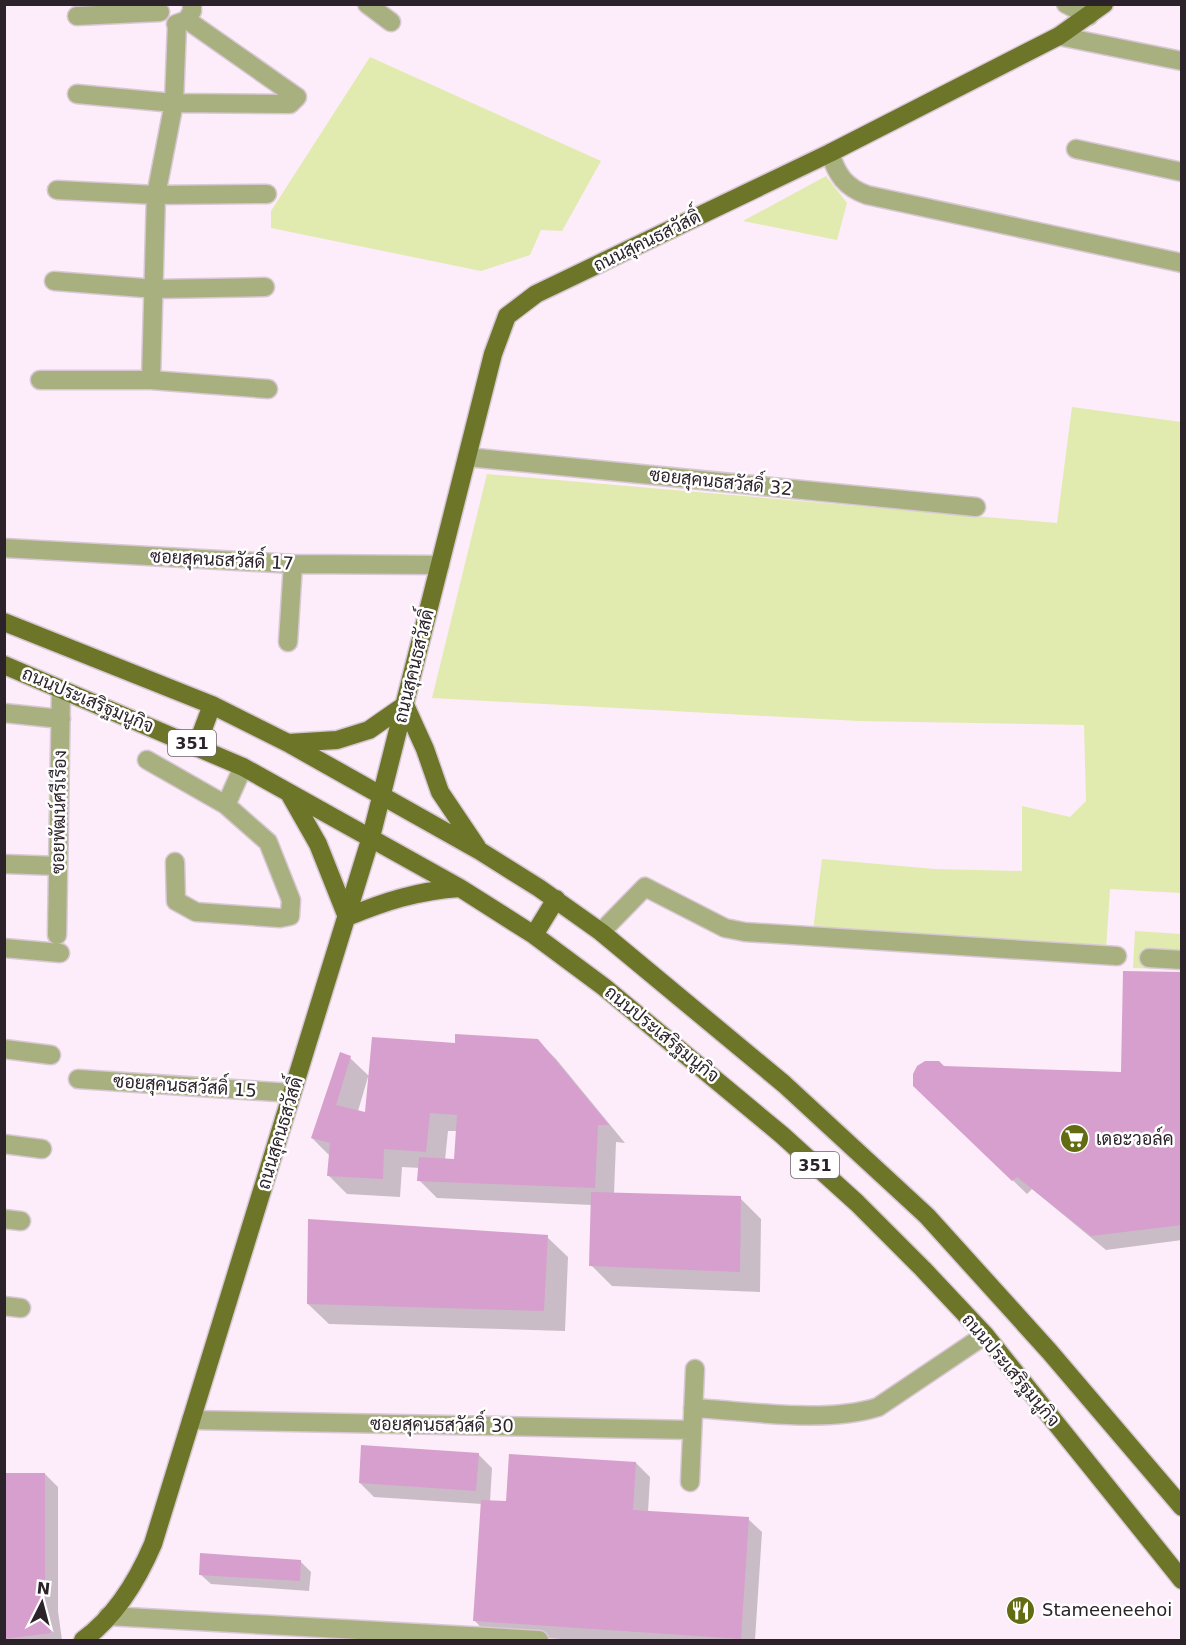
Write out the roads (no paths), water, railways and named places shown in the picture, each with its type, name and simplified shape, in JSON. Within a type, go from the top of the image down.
[{"type":"main road","name":"ถนนสุคนธสวัสดิ์","points":[[84,1641],[108,1616],[142,1569],[153,1544],[371,837],[493,354],[507,316],[536,294],[830,153],[1059,36],[1096,10]]},
{"type":"main road","name":"351","points":[[4,622],[212,705],[288,744],[480,851],[556,899],[601,932],[784,1084],[927,1216],[1041,1342],[1182,1507]]},
{"type":"main road","name":"ถนนประเสริฐมนูกิจ","points":[[4,665],[197,745],[243,767],[371,837],[460,888],[534,935],[631,1008],[782,1135],[857,1203],[985,1335],[1182,1580]]},
{"type":"main road","points":[[197,745],[212,705]]},
{"type":"main road","points":[[288,744],[337,740],[369,730],[405,705],[425,749],[440,792],[480,851]]},
{"type":"main road","points":[[288,792],[318,844],[347,917],[398,897],[428,890],[460,888]]},
{"type":"main road","points":[[534,935],[556,899]]},
{"type":"street","points":[[368,4],[392,22]]},
{"type":"street","points":[[1066,4],[1096,10]]},
{"type":"street","points":[[77,16],[160,8],[166,21],[185,16]]},
{"type":"street","points":[[151,380],[156,289],[156,195],[174,103],[185,16]]},
{"type":"street","points":[[77,93],[174,103],[290,104],[297,98],[185,16]]},
{"type":"street","points":[[1059,36],[1182,62]]},
{"type":"street","points":[[1076,149],[1182,172]]},
{"type":"street","points":[[830,153],[835,169],[846,185],[867,195],[1182,263]]},
{"type":"street","points":[[57,189],[156,195],[267,194]]},
{"type":"street","points":[[54,281],[156,289],[265,287]]},
{"type":"street","points":[[40,380],[151,380],[268,389]]},
{"type":"street","name":"ซอยสุคนธสวัสดิ์ 32","points":[[467,457],[976,507]]},
{"type":"street","name":"ซอยสุคนธสวัสดิ์ 17","points":[[4,548],[293,564],[440,565]]},
{"type":"street","points":[[288,642],[293,564]]},
{"type":"street","name":"ซอยพัฒน์ศรีเรือง","points":[[4,948],[58,944],[61,689]]},
{"type":"street","points":[[4,713],[61,718]]},
{"type":"street","points":[[147,760],[226,805],[268,842],[291,900],[290,916],[196,912],[185,907],[176,901],[175,862]]},
{"type":"street","points":[[226,805],[243,767]]},
{"type":"street","points":[[4,864],[58,866]]},
{"type":"street","points":[[601,932],[645,887],[725,928],[745,932],[1117,956]]},
{"type":"street","points":[[1149,958],[1182,960]]},
{"type":"street","points":[[4,1049],[51,1055]]},
{"type":"street","name":"ซอยสุคนธสวัสดิ์ 15","points":[[78,1079],[292,1093]]},
{"type":"street","points":[[4,1144],[42,1149]]},
{"type":"street","points":[[693,1408],[833,1416],[861,1413],[878,1407],[985,1335]]},
{"type":"street","points":[[690,1482],[695,1369]]},
{"type":"street","name":"ซอยสุคนธสวัสดิ์ 30","points":[[191,1420],[692,1430]]},
{"type":"street","points":[[108,1616],[231,1632],[539,1641]]},
{"type":"place","name":"เดอะวอล์ค","points":[[1075,1139]]},
{"type":"place","name":"Stameeneehoi","points":[[1021,1610]]}]
